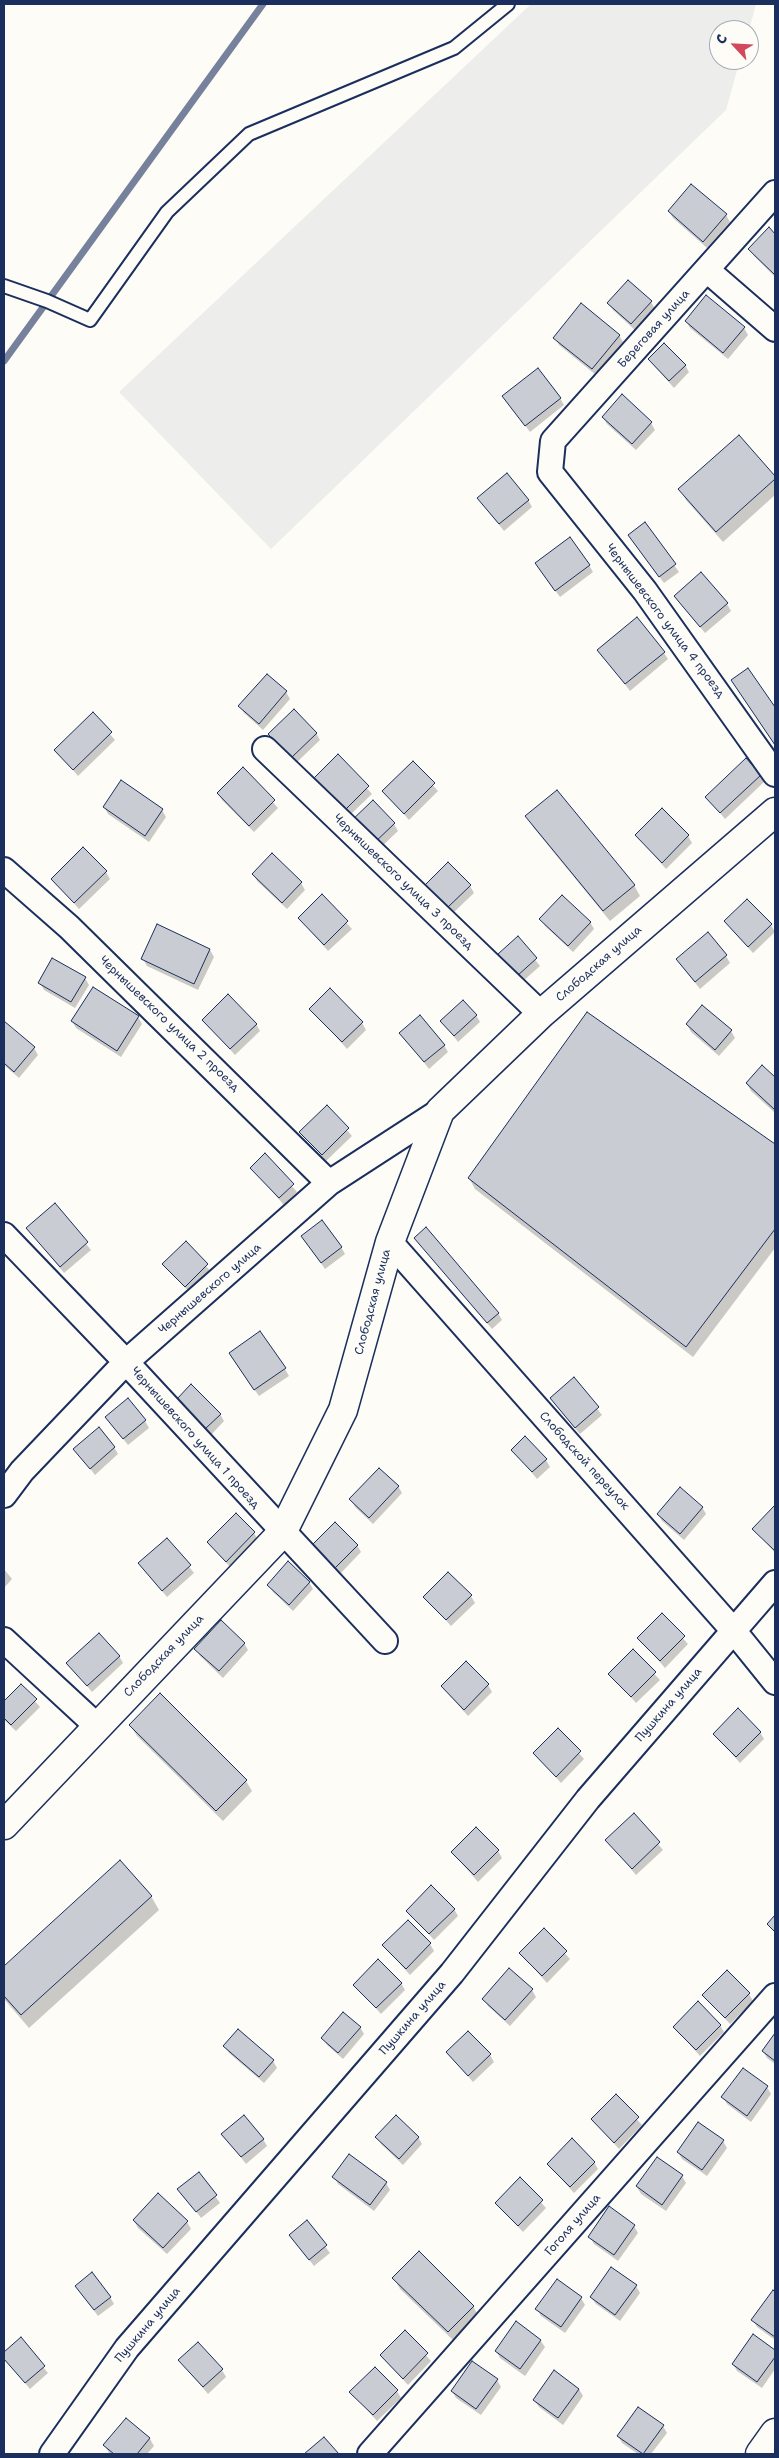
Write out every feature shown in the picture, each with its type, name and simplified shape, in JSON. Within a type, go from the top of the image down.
[{"type":"street","name":"Береговая улица","points":[[550,472],[553,441],[775,193]]},
{"type":"street","points":[[707,270],[775,329]]},
{"type":"street","name":"Чернышевского улица 4 проезд","points":[[550,472],[645,591],[775,774]]},
{"type":"street","name":"Чернышевского улица 3 проезд","points":[[265,749],[541,1014]]},
{"type":"street","name":"Слободская улица","points":[[4,1824],[282,1533],[343,1410],[390,1242],[440,1111],[541,1014],[775,812]]},
{"type":"street","name":"Чернышевского улица 2 проезд","points":[[4,870],[69,927],[329,1183]]},
{"type":"street","name":"Чернышевского улица","points":[[4,1495],[22,1471],[126,1362],[329,1183],[440,1111]]},
{"type":"street","name":"Чернышевского улица 1 проезд","points":[[4,1235],[126,1362],[282,1533],[385,1642]]},
{"type":"street","name":"Слободской переулок","points":[[390,1242],[734,1630],[775,1682]]},
{"type":"street","name":"Пушкина улица","points":[[52,2454],[126,2348],[452,1973],[588,1799],[775,1583]]},
{"type":"street","points":[[4,1640],[97,1726]]},
{"type":"street","name":"Гоголя улица","points":[[370,2454],[775,1996]]},
{"type":"street","points":[[760,2454],[775,2433]]},
{"type":"lane","points":[[4,286],[47,301],[90,320],[167,212],[249,134],[454,48],[508,4]]},
{"type":"shaded area","points":[[531,4],[756,4],[752,20],[709,20],[709,70],[737,70],[726,110],[271,549],[119,392]]},
{"type":"building","points":[[691,184],[727,214],[703,242],[668,211]]},
{"type":"building","points":[[769,227],[775,234],[775,275],[748,249]]},
{"type":"building","points":[[628,280],[652,301],[631,324],[607,303]]},
{"type":"building","points":[[706,295],[745,327],[723,353],[685,321]]},
{"type":"building","points":[[581,303],[620,335],[592,369],[553,338]]},
{"type":"building","points":[[664,343],[686,365],[669,381],[648,359]]},
{"type":"building","points":[[538,368],[561,398],[525,426],[502,396]]},
{"type":"building","points":[[622,394],[652,422],[632,444],[602,417]]},
{"type":"building","points":[[739,435],[775,476],[775,479],[716,532],[678,489]]},
{"type":"building","points":[[507,473],[529,500],[499,524],[477,498]]},
{"type":"building","points":[[645,522],[676,564],[659,577],[628,535]]},
{"type":"building","points":[[570,537],[590,565],[555,591],[535,563]]},
{"type":"building","points":[[701,572],[728,603],[700,627],[674,596]]},
{"type":"building","points":[[637,617],[665,652],[625,684],[597,650]]},
{"type":"building","points":[[748,668],[775,707],[775,745],[731,680]]},
{"type":"building","points":[[267,674],[287,691],[259,724],[238,706]]},
{"type":"building","points":[[294,709],[317,733],[291,758],[268,734]]},
{"type":"building","points":[[93,712],[112,732],[73,770],[54,750]]},
{"type":"building","points":[[338,754],[369,786],[344,811],[313,779]]},
{"type":"building","points":[[746,758],[761,775],[720,813],[705,797]]},
{"type":"building","points":[[413,761],[435,783],[404,814],[382,791]]},
{"type":"building","points":[[243,767],[275,800],[249,826],[217,793]]},
{"type":"building","points":[[121,780],[163,809],[145,836],[103,807]]},
{"type":"building","points":[[557,790],[635,885],[603,911],[525,816]]},
{"type":"building","points":[[373,800],[395,823],[371,846],[349,823]]},
{"type":"building","points":[[662,808],[689,835],[662,863],[635,835]]},
{"type":"building","points":[[83,847],[107,871],[74,903],[51,879]]},
{"type":"building","points":[[272,853],[302,882],[282,903],[252,874]]},
{"type":"building","points":[[448,862],[471,885],[447,908],[425,885]]},
{"type":"building","points":[[322,894],[348,921],[324,945],[298,918]]},
{"type":"building","points":[[562,895],[591,922],[568,946],[539,919]]},
{"type":"building","points":[[747,899],[772,924],[748,947],[724,921]]},
{"type":"building","points":[[157,924],[210,949],[194,984],[141,959]]},
{"type":"building","points":[[708,932],[727,955],[695,982],[676,959]]},
{"type":"building","points":[[518,936],[537,958],[517,976],[498,954]]},
{"type":"building","points":[[52,958],[86,977],[71,1002],[38,983]]},
{"type":"building","points":[[93,987],[139,1016],[117,1051],[71,1021]]},
{"type":"building","points":[[330,988],[363,1022],[342,1042],[309,1009]]},
{"type":"building","points":[[228,994],[257,1024],[230,1049],[202,1020]]},
{"type":"building","points":[[463,1000],[477,1015],[454,1036],[440,1021]]},
{"type":"building","points":[[702,1005],[732,1030],[715,1050],[686,1024]]},
{"type":"building","points":[[587,1012],[775,1144],[775,1229],[686,1347],[468,1178]]},
{"type":"building","points":[[420,1015],[445,1045],[424,1062],[399,1033]]},
{"type":"building","points":[[4,1021],[35,1047],[14,1072],[4,1063]]},
{"type":"building","points":[[762,1065],[775,1077],[775,1110],[746,1083]]},
{"type":"building","points":[[327,1105],[349,1128],[322,1155],[299,1132]]},
{"type":"building","points":[[265,1153],[294,1184],[279,1198],[250,1168]]},
{"type":"building","points":[[55,1203],[88,1242],[60,1267],[26,1228]]},
{"type":"building","points":[[322,1220],[342,1247],[321,1263],[301,1236]]},
{"type":"building","points":[[426,1227],[499,1313],[487,1323],[414,1238]]},
{"type":"building","points":[[186,1241],[208,1264],[185,1287],[162,1264]]},
{"type":"building","points":[[260,1331],[286,1368],[254,1390],[229,1353]]},
{"type":"building","points":[[574,1377],[599,1407],[575,1428],[550,1398]]},
{"type":"building","points":[[191,1384],[221,1414],[205,1429],[176,1400]]},
{"type":"building","points":[[128,1398],[146,1420],[123,1439],[105,1417]]},
{"type":"building","points":[[99,1427],[115,1447],[90,1469],[73,1449]]},
{"type":"building","points":[[525,1436],[547,1459],[532,1472],[511,1450]]},
{"type":"building","points":[[379,1468],[399,1486],[369,1518],[349,1499]]},
{"type":"building","points":[[680,1487],[703,1507],[680,1534],[657,1514]]},
{"type":"building","points":[[775,1505],[775,1549],[774,1550],[752,1529]]},
{"type":"building","points":[[236,1513],[255,1532],[226,1562],[207,1542]]},
{"type":"building","points":[[335,1522],[358,1545],[333,1570],[310,1547]]},
{"type":"building","points":[[167,1538],[191,1565],[162,1591],[138,1563]]},
{"type":"building","points":[[288,1561],[310,1582],[289,1605],[267,1585]]},
{"type":"building","points":[[448,1572],[472,1595],[446,1620],[423,1597]]},
{"type":"building","points":[[662,1613],[685,1636],[660,1661],[637,1638]]},
{"type":"building","points":[[221,1620],[245,1643],[219,1671],[194,1649]]},
{"type":"building","points":[[99,1633],[120,1656],[87,1686],[66,1663]]},
{"type":"building","points":[[633,1649],[656,1672],[631,1697],[608,1674]]},
{"type":"building","points":[[466,1661],[489,1684],[464,1710],[441,1686]]},
{"type":"building","points":[[21,1684],[37,1699],[11,1725],[4,1718],[4,1701]]},
{"type":"building","points":[[160,1693],[247,1780],[216,1811],[129,1725]]},
{"type":"building","points":[[738,1708],[761,1732],[736,1757],[713,1734]]},
{"type":"building","points":[[558,1728],[581,1751],[556,1777],[533,1753]]},
{"type":"building","points":[[634,1813],[660,1842],[632,1869],[605,1840]]},
{"type":"building","points":[[476,1827],[499,1850],[474,1875],[451,1852]]},
{"type":"building","points":[[120,1860],[152,1896],[21,2015],[4,1996],[4,1966]]},
{"type":"building","points":[[431,1885],[455,1909],[429,1934],[406,1911]]},
{"type":"building","points":[[775,1915],[775,1932],[767,1924]]},
{"type":"building","points":[[408,1920],[431,1943],[406,1969],[382,1945]]},
{"type":"building","points":[[544,1928],[567,1951],[542,1976],[519,1953]]},
{"type":"building","points":[[378,1959],[402,1983],[376,2008],[353,1985]]},
{"type":"building","points":[[509,1968],[533,1989],[505,2020],[482,1999]]},
{"type":"building","points":[[727,1970],[750,1993],[725,2018],[702,1995]]},
{"type":"building","points":[[698,2001],[721,2025],[696,2050],[673,2027]]},
{"type":"building","points":[[343,2012],[361,2027],[338,2053],[321,2038]]},
{"type":"building","points":[[238,2029],[274,2060],[259,2077],[223,2046]]},
{"type":"building","points":[[468,2031],[491,2054],[468,2076],[446,2052]]},
{"type":"building","points":[[775,2033],[775,2061],[762,2051]]},
{"type":"building","points":[[743,2068],[768,2086],[747,2116],[721,2097]]},
{"type":"building","points":[[616,2094],[639,2117],[614,2143],[591,2119]]},
{"type":"building","points":[[244,2115],[264,2139],[241,2157],[221,2134]]},
{"type":"building","points":[[396,2115],[419,2137],[399,2159],[375,2137]]},
{"type":"building","points":[[698,2122],[724,2140],[702,2170],[677,2152]]},
{"type":"building","points":[[572,2138],[595,2162],[570,2187],[547,2164]]},
{"type":"building","points":[[349,2154],[387,2182],[370,2205],[332,2177]]},
{"type":"building","points":[[657,2157],[683,2175],[662,2205],[636,2186]]},
{"type":"building","points":[[199,2172],[217,2195],[196,2212],[177,2189]]},
{"type":"building","points":[[520,2177],[543,2200],[518,2226],[495,2203]]},
{"type":"building","points":[[158,2193],[188,2221],[163,2248],[133,2220]]},
{"type":"building","points":[[609,2206],[635,2225],[614,2255],[588,2237]]},
{"type":"building","points":[[307,2220],[327,2245],[309,2260],[289,2235]]},
{"type":"building","points":[[419,2251],[474,2306],[448,2332],[392,2278]]},
{"type":"building","points":[[611,2267],[637,2285],[615,2315],[590,2297]]},
{"type":"building","points":[[92,2272],[111,2297],[94,2310],[75,2286]]},
{"type":"building","points":[[557,2279],[582,2297],[561,2327],[535,2309]]},
{"type":"building","points":[[773,2290],[775,2292],[775,2337],[751,2320]]},
{"type":"building","points":[[516,2321],[541,2340],[520,2369],[495,2351]]},
{"type":"building","points":[[405,2330],[428,2353],[403,2379],[380,2355]]},
{"type":"building","points":[[753,2334],[775,2350],[775,2357],[757,2382],[732,2364]]},
{"type":"building","points":[[21,2337],[45,2366],[25,2383],[4,2359],[4,2352]]},
{"type":"building","points":[[198,2342],[223,2369],[203,2387],[178,2360]]},
{"type":"building","points":[[472,2361],[498,2379],[476,2409],[451,2391]]},
{"type":"building","points":[[375,2367],[398,2390],[373,2415],[349,2392]]},
{"type":"building","points":[[554,2370],[579,2389],[558,2418],[533,2400]]},
{"type":"building","points":[[638,2407],[664,2425],[643,2454],[617,2436]]},
{"type":"building","points":[[126,2418],[150,2438],[137,2454],[114,2454],[103,2445]]},
{"type":"building","points":[[324,2437],[339,2454],[304,2454]]},
{"type":"waterway","points":[[4,361],[263,4]]}]
